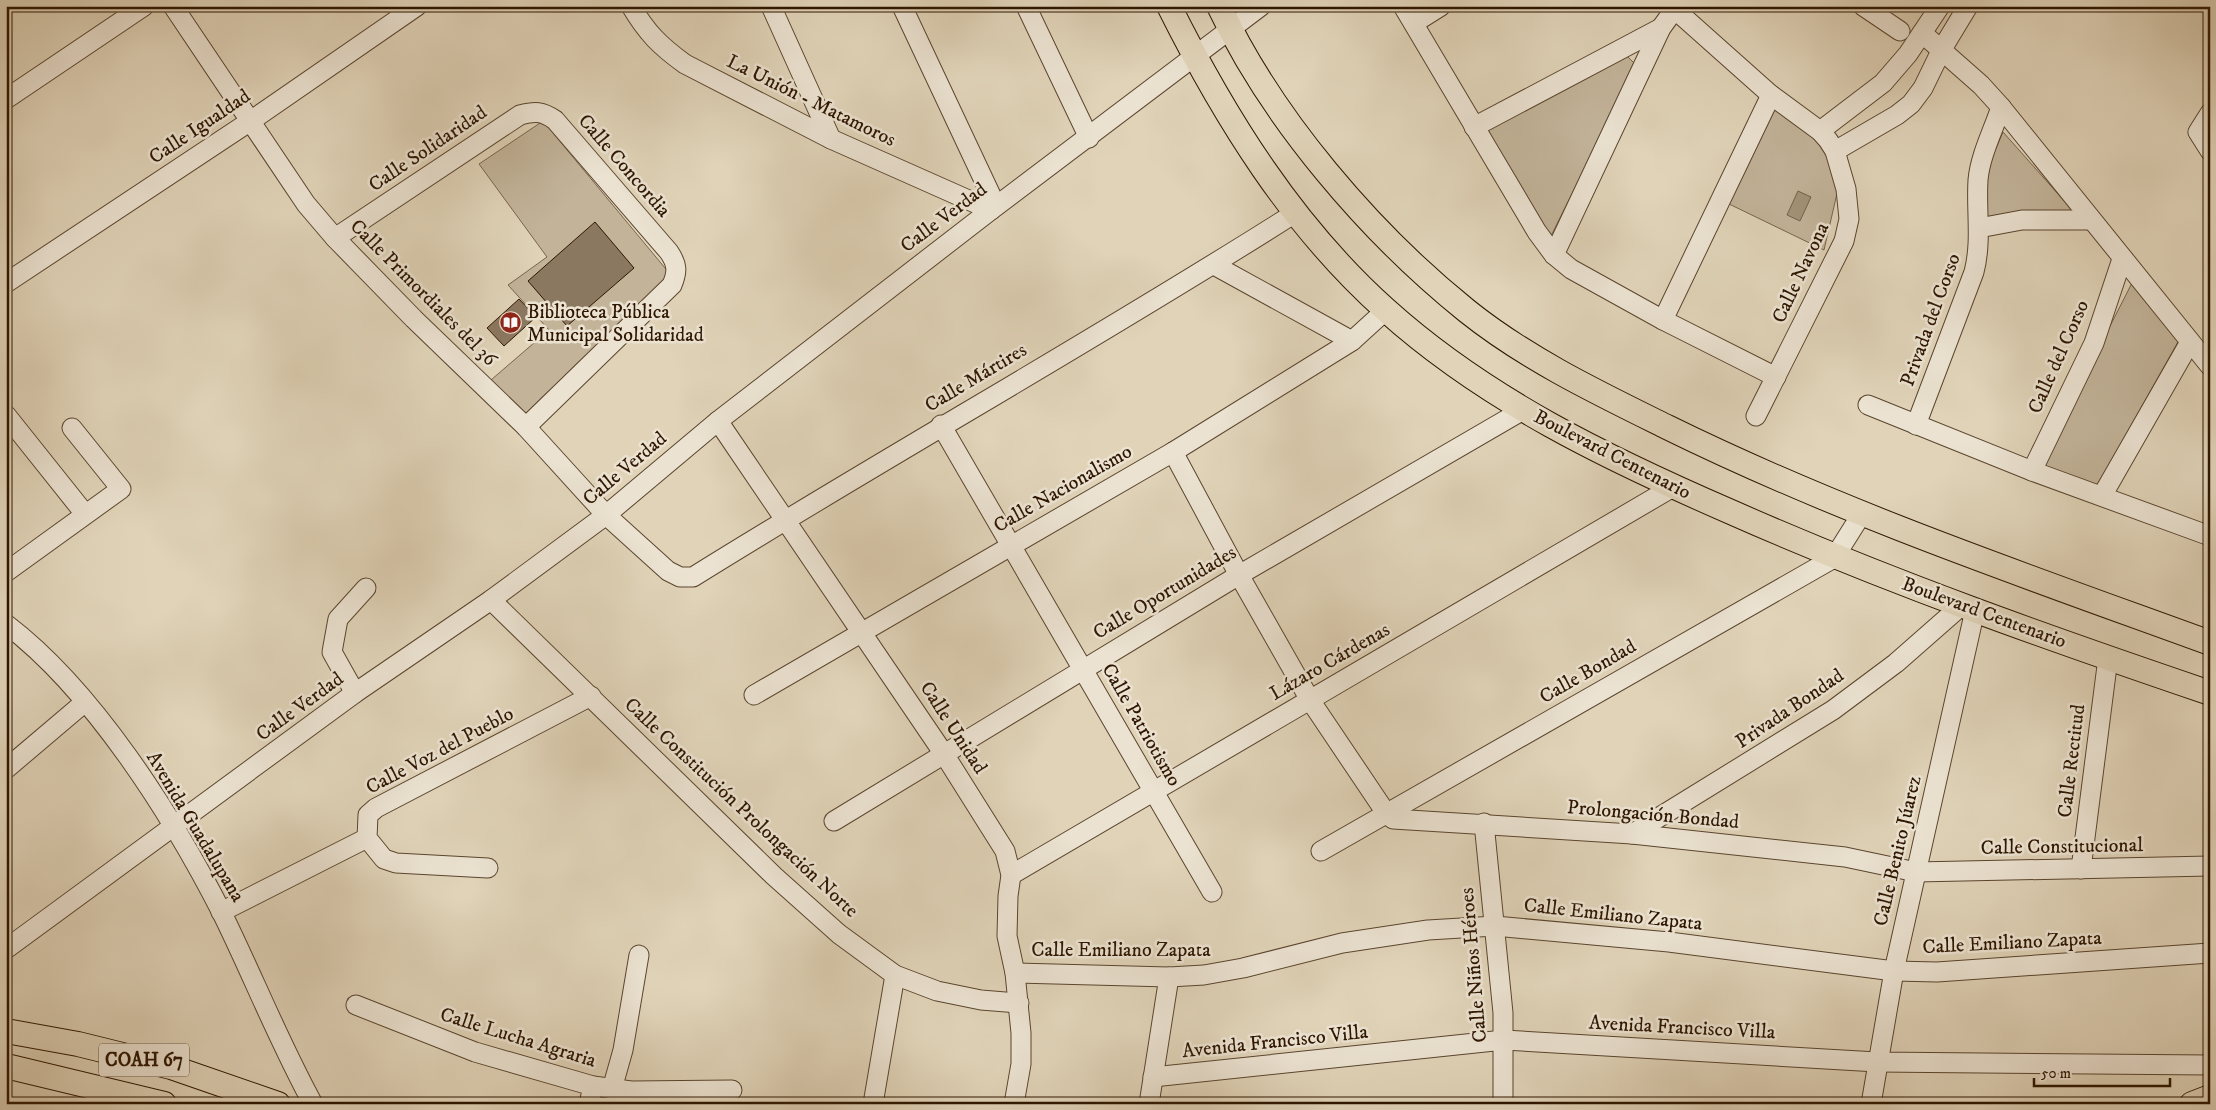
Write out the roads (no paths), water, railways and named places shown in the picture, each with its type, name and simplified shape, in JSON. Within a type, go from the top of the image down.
[{"type":"main road","name":"Boulevard Centenario","points":[[1169,6],[1194,57],[1241,137],[1295,213],[1335,259],[1386,310],[1445,357],[1523,410],[1595,450],[1673,487],[1834,558],[2108,658],[2210,693]]},
{"type":"main road","points":[[1219,6],[1230,29],[1280,110],[1335,181],[1406,258],[1469,312],[1540,360],[1605,396],[1700,443],[1861,514],[2210,643]]},
{"type":"main road","name":"COAH 67","points":[[6,1031],[78,1044],[171,1067],[278,1104]]},
{"type":"main road","name":"COAH 67","points":[[6,1066],[164,1104]]},
{"type":"main road","points":[[2192,1104],[2210,1097]]},
{"type":"street","points":[[6,99],[144,6]]},
{"type":"street","name":"Calle Primordiales del 36","points":[[173,6],[252,120],[306,204],[335,238],[402,307],[526,427],[606,515],[668,571],[680,577]]},
{"type":"street","name":"Calle Igualdad","points":[[6,282],[252,120],[417,6]]},
{"type":"street","name":"La Unión - Matamoros","points":[[631,6],[645,30],[664,49],[678,59],[831,139],[993,208]]},
{"type":"street","points":[[772,6],[831,139]]},
{"type":"street","points":[[902,6],[993,208]]},
{"type":"street","points":[[1026,6],[1089,138]]},
{"type":"street","name":"Calle Verdad","points":[[6,950],[355,693],[491,600],[606,515],[718,421],[993,208],[1089,138],[1261,6]]},
{"type":"street","points":[[1403,6],[1537,232],[1554,255],[1571,269],[1663,320],[1776,377]]},
{"type":"street","points":[[1414,23],[1441,6]]},
{"type":"street","points":[[1863,6],[1900,31]]},
{"type":"street","points":[[1820,131],[1882,83],[1908,54],[1940,6]]},
{"type":"street","points":[[1835,151],[1897,115],[1912,104],[1923,88],[1942,50],[1968,6]]},
{"type":"street","name":"Calle Navona","points":[[1554,255],[1672,8],[1771,95],[1820,131],[1835,151],[1846,189],[1849,219],[1845,234],[1756,416]]},
{"type":"street","name":"Calle Navona","points":[[1474,127],[1661,28]]},
{"type":"street","points":[[1922,33],[2001,108],[2210,366]]},
{"type":"street","points":[[1663,320],[1771,95]]},
{"type":"street","name":"Privada del Corso","points":[[1916,424],[1974,272],[1979,249],[1978,180],[1982,161],[2001,108]]},
{"type":"street","name":"Calle Concordia","points":[[520,115],[531,112],[543,112],[555,120],[669,252],[675,262],[677,273],[672,285],[526,427]]},
{"type":"street","points":[[2210,113],[2198,132],[2210,151]]},
{"type":"street","name":"Calle Solidaridad","points":[[335,238],[520,115]]},
{"type":"street","name":"Calle Mártires","points":[[680,577],[693,577],[786,518],[1214,265],[1295,213]]},
{"type":"street","points":[[1979,228],[2022,220],[2091,220]]},
{"type":"street","name":"Calle del Corso","points":[[2032,471],[2094,343],[2122,259]]},
{"type":"street","points":[[1214,265],[1352,341]]},
{"type":"street","name":"Calle Nacionalismo","points":[[754,695],[1173,452],[1352,341],[1386,310]]},
{"type":"street","points":[[2102,496],[2190,342]]},
{"type":"street","points":[[1868,405],[2032,471],[2210,536]]},
{"type":"street","name":"Calle Oportunidades","points":[[834,821],[1239,575],[1523,410]]},
{"type":"street","points":[[6,415],[86,514]]},
{"type":"street","name":"Calle Unidad","points":[[718,421],[862,631],[944,754],[1005,851],[1011,875],[1008,896],[1007,936],[1019,1003],[1020,1064],[1014,1104]]},
{"type":"street","name":"Calle Patriotismo","points":[[941,426],[1212,892]]},
{"type":"street","points":[[6,572],[121,489],[72,428]]},
{"type":"street","points":[[1173,452],[1239,575],[1310,700],[1386,813]]},
{"type":"street","name":"Lázaro Cárdenas","points":[[1011,875],[1673,487]]},
{"type":"street","name":"Calle Bondad","points":[[1321,851],[1834,558],[1861,514]]},
{"type":"street","points":[[355,693],[332,652],[338,619],[366,588]]},
{"type":"street","name":"Calle Constitución Prolongación Norte","points":[[491,600],[774,876],[839,934],[895,975],[937,991],[981,1000],[1019,1003]]},
{"type":"street","name":"Privada Bondad","points":[[1632,834],[1833,710],[1969,608]]},
{"type":"street","name":"Calle Benito Júarez","points":[[1871,1104],[1894,971],[1916,872],[1969,608]]},
{"type":"street","name":"Avenida Guadalupana","points":[[6,624],[62,674],[132,763],[173,828],[221,912],[313,1104]]},
{"type":"street","name":"Calle Rectitud","points":[[2081,869],[2108,658]]},
{"type":"street","name":"Calle Voz del Pueblo","points":[[367,838],[368,815],[376,808],[591,696]]},
{"type":"street","points":[[6,769],[85,702]]},
{"type":"street","name":"Prolongación Bondad","points":[[1386,813],[1393,819],[1400,821],[1484,823],[1632,834],[1845,857],[1916,872]]},
{"type":"street","name":"Calle Niños Héroes","points":[[1484,823],[1495,926],[1504,1040],[1502,1104]]},
{"type":"street","points":[[221,912],[367,838],[384,859],[396,863],[488,868]]},
{"type":"street","name":"Calle Constitucional","points":[[1916,872],[2210,866]]},
{"type":"street","name":"Calle Emiliano Zapata","points":[[1015,974],[1169,977],[1204,975],[1243,968],[1352,942],[1428,930],[1495,926],[1669,942],[1894,971],[1937,972],[2210,953]]},
{"type":"street","points":[[598,1093],[623,1050],[639,955]]},
{"type":"street","points":[[872,1104],[895,975]]},
{"type":"street","points":[[1149,1104],[1169,977]]},
{"type":"street","name":"Calle Lucha Agraria","points":[[356,1005],[475,1052],[598,1093],[732,1090]]},
{"type":"street","name":"Avenida Francisco Villa","points":[[1153,1077],[1504,1040],[1877,1062],[2210,1066]]},
{"type":"street","points":[[302,1083],[303,1104]]},
{"type":"place","name":"Biblioteca Pública Municipal Solidaridad","points":[[511,323]]}]
